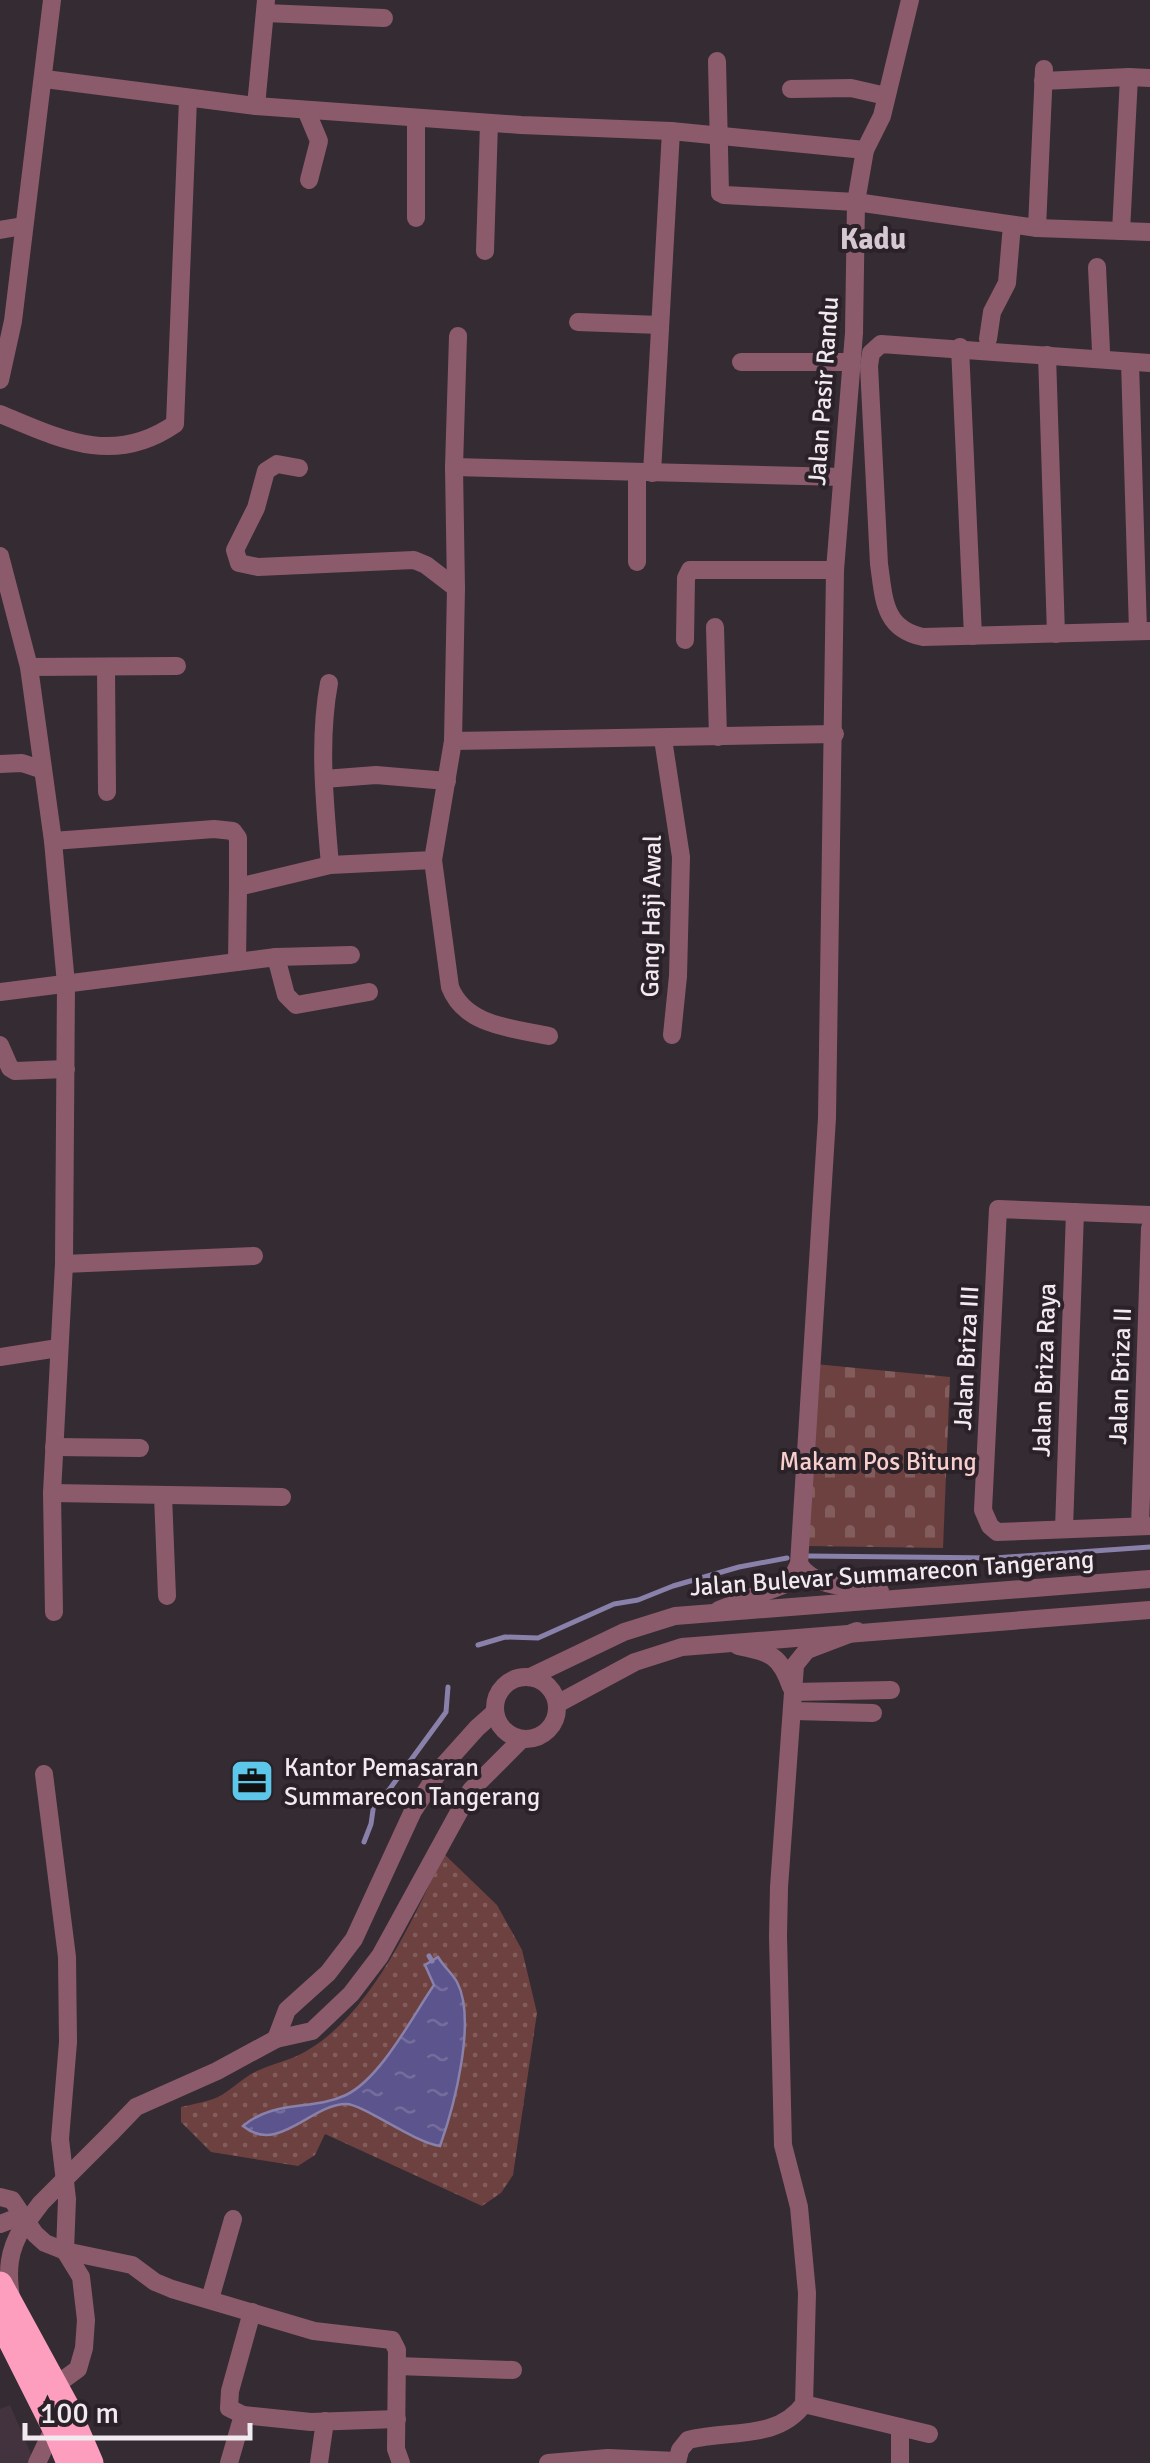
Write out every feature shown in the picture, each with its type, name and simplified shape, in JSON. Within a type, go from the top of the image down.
[{"type":"highway","points":[[4,2302],[56,2385],[91,2463]]},
{"type":"highway","points":[[4,2302],[69,2463]]},
{"type":"street","points":[[0,380],[14,321],[22,226],[45,79],[52,0]]},
{"type":"street","name":"Jalan Pasir Randu","points":[[799,1564],[828,1118],[836,570],[854,333],[856,202],[865,150],[882,116],[910,0]]},
{"type":"street","points":[[256,106],[265,6],[384,18]]},
{"type":"street","points":[[717,62],[720,193],[724,195],[856,202],[1037,228],[1150,232]]},
{"type":"street","points":[[1037,228],[1044,75],[1150,78]]},
{"type":"street","points":[[1121,231],[1129,77]]},
{"type":"street","points":[[45,79],[256,106],[671,131],[865,150]]},
{"type":"street","points":[[791,89],[851,88],[886,96]]},
{"type":"street","points":[[0,414],[54,437],[90,446],[142,442],[176,424],[188,99]]},
{"type":"street","points":[[306,110],[319,141],[309,180]]},
{"type":"street","points":[[416,118],[416,218]]},
{"type":"street","points":[[485,250],[489,123]]},
{"type":"street","points":[[637,562],[660,326],[671,131]]},
{"type":"street","points":[[988,339],[992,312],[1008,283],[1012,225]]},
{"type":"street","points":[[0,230],[22,226]]},
{"type":"street","points":[[1098,267],[1100,351]]},
{"type":"street","points":[[578,322],[660,326]]},
{"type":"street","points":[[854,333],[988,339],[1150,354]]},
{"type":"street","points":[[458,336],[453,741],[433,860],[450,987],[456,1003],[490,1022],[548,1036]]},
{"type":"street","points":[[1130,362],[1144,631],[922,637],[896,627],[889,613],[879,564],[871,353],[881,344],[1150,363]]},
{"type":"street","points":[[960,347],[973,636]]},
{"type":"street","points":[[1047,355],[1056,634]]},
{"type":"street","points":[[741,362],[852,362]]},
{"type":"street","points":[[299,468],[278,464],[266,472],[256,508],[236,550],[239,563],[258,568],[414,560],[456,588]]},
{"type":"street","points":[[454,466],[842,477]]},
{"type":"street","points":[[0,556],[29,668],[53,841],[66,984],[64,1264],[52,1492],[54,1612]]},
{"type":"street","points":[[686,640],[686,578],[690,570],[836,570]]},
{"type":"street","points":[[716,627],[718,737]]},
{"type":"street","points":[[29,668],[177,666]]},
{"type":"street","points":[[106,668],[107,792]]},
{"type":"street","points":[[329,683],[324,708],[324,780],[330,865]]},
{"type":"street","points":[[453,741],[836,734]]},
{"type":"street","name":"Gang Haji Awal","points":[[662,738],[680,857],[678,976],[672,1035]]},
{"type":"street","points":[[0,764],[22,762],[43,770]]},
{"type":"street","points":[[324,780],[376,775],[446,781]]},
{"type":"street","points":[[53,841],[214,829],[233,831],[238,838],[237,962]]},
{"type":"street","points":[[238,888],[330,865],[433,860]]},
{"type":"street","points":[[0,992],[276,957],[351,955]]},
{"type":"street","points":[[276,957],[291,1003],[304,1006],[369,992]]},
{"type":"street","points":[[0,1045],[15,1071],[66,1069]]},
{"type":"street","name":"Jalan Briza III","points":[[1064,1529],[998,1532],[990,1526],[983,1510],[998,1209],[1074,1212]]},
{"type":"street","points":[[1074,1212],[1150,1214]]},
{"type":"street","name":"Jalan Briza Raya","points":[[1064,1529],[1074,1212]]},
{"type":"street","name":"Jalan Briza II","points":[[1145,1526],[1150,1228]]},
{"type":"street","points":[[64,1264],[254,1256]]},
{"type":"street","points":[[0,1358],[58,1348]]},
{"type":"street","points":[[54,1447],[140,1448]]},
{"type":"street","points":[[52,1492],[282,1498]]},
{"type":"street","points":[[163,1495],[167,1596]]},
{"type":"street","points":[[1064,1529],[1145,1526]]},
{"type":"street","points":[[799,1564],[816,1581],[909,1596]]},
{"type":"street","points":[[719,1610],[783,1584],[792,1578],[799,1564]]},
{"type":"street","name":"Jalan Bulevar Summarecon Tangerang","points":[[276,2039],[288,2010],[328,1973],[354,1939],[414,1810],[432,1782],[477,1728],[496,1712],[502,1689],[514,1679],[530,1677],[624,1632],[675,1616],[1150,1579]]},
{"type":"street","name":"Jalan Bulevar Summarecon Tangerang","points":[[4,2302],[13,2223],[41,2202],[136,2106],[217,2071],[276,2039],[312,2031],[351,1994],[380,1956],[471,1790],[522,1739],[538,1737],[551,1727],[557,1704],[635,1662],[682,1646],[1150,1610]]},
{"type":"street","points":[[548,2463],[608,2458],[677,2462],[688,2440],[768,2429],[790,2418],[804,2404],[808,2293],[799,2206],[788,2172],[781,2114],[778,1887],[795,1665],[807,1650],[856,1631]]},
{"type":"street","points":[[718,1642],[768,1652],[784,1666],[793,1701]]},
{"type":"street","points":[[530,1677],[551,1689],[557,1704]]},
{"type":"street","points":[[793,1701],[891,1690]]},
{"type":"street","points":[[793,1701],[874,1713]]},
{"type":"street","points":[[496,1712],[502,1727],[522,1739]]},
{"type":"street","points":[[44,1774],[68,1957],[68,2042],[60,2139],[67,2200],[65,2251],[80,2277],[85,2334],[78,2369],[56,2385]]},
{"type":"street","points":[[0,2197],[12,2200],[35,2234],[65,2251],[132,2265],[155,2282],[314,2331],[392,2340],[397,2345],[396,2454],[400,2463]]},
{"type":"street","points":[[210,2300],[232,2219]]},
{"type":"street","points":[[252,2312],[228,2403],[230,2410],[243,2415],[324,2421],[396,2419]]},
{"type":"street","points":[[397,2366],[513,2370]]},
{"type":"street","points":[[804,2404],[929,2434]]},
{"type":"street","points":[[228,2463],[243,2415]]},
{"type":"street","points":[[319,2463],[324,2421]]},
{"type":"street","points":[[37,2463],[54,2427]]},
{"type":"street","points":[[900,2427],[900,2463]]},
{"type":"shaded area","points":[[10,2405],[35,2463],[0,2463],[0,2409]]},
{"type":"green space","name":"Makam Pos Bitung","points":[[815,1364],[950,1377],[943,1548],[807,1546]]},
{"type":"green space","points":[[444,1854],[497,1905],[522,1950],[537,2013],[513,2175],[501,2193],[482,2206],[325,2134],[315,2155],[298,2166],[211,2152],[181,2122],[181,2107],[218,2097],[252,2074],[302,2053],[331,2033],[352,2012],[388,1962]]},
{"type":"water","points":[[438,1957],[457,1982],[465,2018],[457,2087],[440,2146],[346,2104],[269,2135],[243,2126],[268,2112],[333,2100],[359,2087],[383,2061],[434,1985],[425,1965]]},
{"type":"waterway","points":[[808,1556],[995,1558],[1150,1547]]},
{"type":"waterway","points":[[478,1645],[505,1637],[538,1638],[614,1604],[739,1567],[787,1558]]},
{"type":"waterway","points":[[364,1842],[374,1803],[386,1794],[446,1712],[448,1687]]},
{"type":"waterway","points":[[429,1956],[432,1961]]},
{"type":"place","name":"Kantor Pemasaran Summarecon Tangerang","points":[[252,1781]]},
{"type":"district","name":"Kadu","points":[[873,239]]}]
